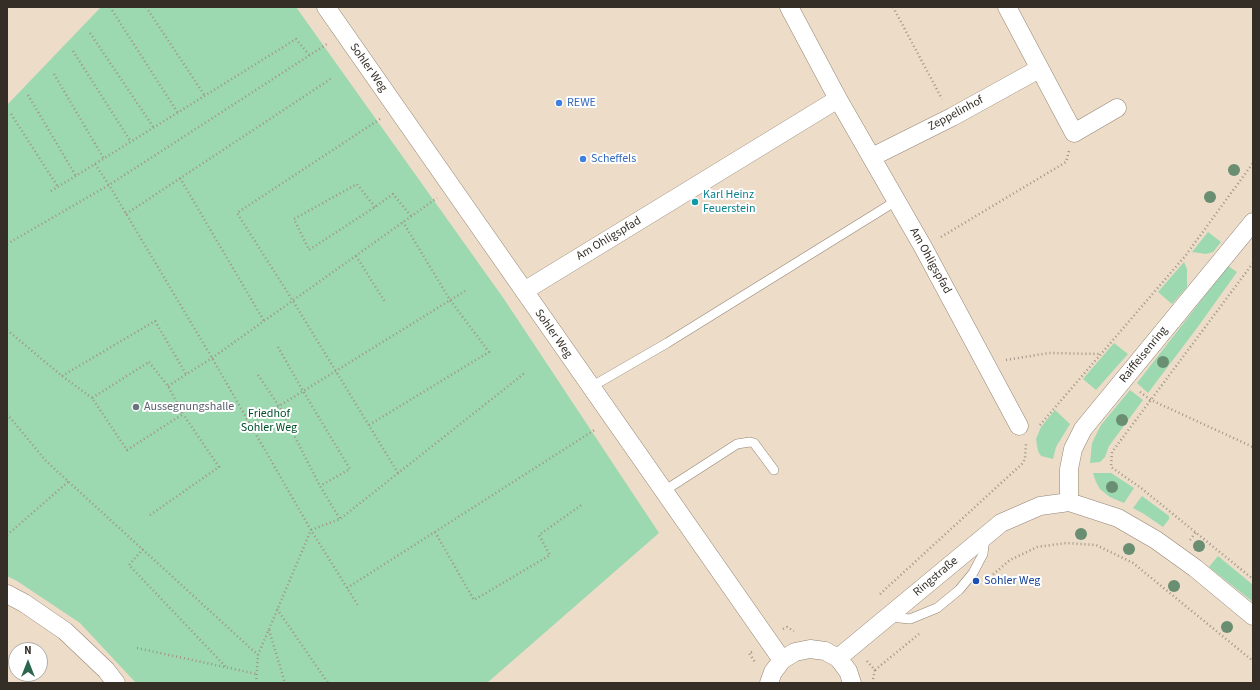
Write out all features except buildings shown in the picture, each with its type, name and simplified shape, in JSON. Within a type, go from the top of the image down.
[{"type":"street","name":"Sohler Weg","points":[[326,7],[782,660]]},
{"type":"street","name":"Am Ohligspfad","points":[[789,7],[838,99],[923,247],[985,363],[1028,427]]},
{"type":"street","points":[[1007,7],[1074,133],[1118,108]]},
{"type":"street","name":"Zeppelinhof","points":[[872,157],[952,117],[1039,68]]},
{"type":"street","name":"Am Ohligspfad","points":[[524,291],[838,99]]},
{"type":"street","name":"Raiffeisenring","points":[[1069,502],[1069,469],[1073,449],[1084,429],[1253,222]]},
{"type":"street","points":[[1069,502],[1118,518],[1156,540],[1196,568],[1253,616]]},
{"type":"street","name":"Ringstraße","points":[[838,658],[1001,523],[1040,506],[1069,502]]},
{"type":"street","points":[[7,594],[24,603],[65,631],[106,670],[116,683]]},
{"type":"street","points":[[769,683],[773,672],[782,660],[795,652],[810,649],[825,651],[838,658],[848,671],[852,683]]},
{"type":"lane","points":[[590,387],[667,343],[896,201]]},
{"type":"lane","points":[[664,492],[738,444],[750,442],[754,443],[774,470]]},
{"type":"lane","points":[[888,617],[910,619],[937,608],[959,590],[973,573],[983,554],[986,536]]},
{"type":"path","points":[[110,7],[178,112]]},
{"type":"path","points":[[146,7],[205,96]]},
{"type":"path","points":[[894,7],[952,117]]},
{"type":"path","points":[[90,33],[154,128]]},
{"type":"path","points":[[51,191],[296,39],[310,56]]},
{"type":"path","points":[[7,244],[109,185],[329,43]]},
{"type":"path","points":[[73,52],[131,142]]},
{"type":"path","points":[[54,74],[104,159]]},
{"type":"path","points":[[126,214],[332,78]]},
{"type":"path","points":[[28,95],[76,176]]},
{"type":"path","points":[[11,114],[58,187]]},
{"type":"path","points":[[382,117],[237,213],[293,300],[398,473]]},
{"type":"path","points":[[923,247],[1066,162]]},
{"type":"path","points":[[880,594],[1023,463],[1025,458],[1028,427],[1101,354],[1186,255],[1253,163]]},
{"type":"path","points":[[95,164],[212,358],[311,530],[359,607]]},
{"type":"path","points":[[180,178],[264,321]]},
{"type":"path","points":[[374,207],[356,184],[294,220],[309,250],[374,207],[393,194],[411,216]]},
{"type":"path","points":[[168,386],[212,358],[438,197]]},
{"type":"path","points":[[369,425],[489,352],[450,300],[403,222]]},
{"type":"path","points":[[356,256],[385,302]]},
{"type":"path","points":[[1253,263],[1112,452],[1111,467],[1141,488],[1253,579]]},
{"type":"path","points":[[250,424],[464,291]]},
{"type":"path","points":[[62,376],[155,320],[186,374]]},
{"type":"path","points":[[7,330],[62,376],[92,398],[127,450],[183,414]]},
{"type":"path","points":[[278,347],[350,469],[320,486]]},
{"type":"path","points":[[985,363],[1049,353],[1101,354]]},
{"type":"path","points":[[92,398],[149,362],[168,386],[183,414],[219,467],[150,515]]},
{"type":"path","points":[[256,683],[258,655],[311,530],[340,519],[526,372]]},
{"type":"path","points":[[258,374],[279,406],[320,486],[340,519]]},
{"type":"path","points":[[1124,380],[1151,400],[1253,447]]},
{"type":"path","points":[[7,414],[46,461],[258,655]]},
{"type":"path","points":[[347,588],[598,428]]},
{"type":"path","points":[[7,535],[69,482]]},
{"type":"path","points":[[436,532],[474,600],[550,555],[539,535],[583,504]]},
{"type":"path","points":[[1189,540],[1196,532]]},
{"type":"path","points":[[986,580],[1010,560],[1037,547],[1066,543],[1096,546],[1133,563],[1253,661]]},
{"type":"path","points":[[143,549],[129,566],[226,667]]},
{"type":"path","points":[[277,609],[328,683]]},
{"type":"path","points":[[269,630],[285,683]]},
{"type":"path","points":[[872,683],[875,670],[924,630]]},
{"type":"path","points":[[854,645],[875,670]]},
{"type":"path","points":[[137,648],[257,674]]},
{"type":"green space","name":"Friedhof Sohler Weg","points":[[101,7],[296,7],[504,299],[659,533],[487,683],[136,683],[80,623],[17,581],[7,576],[7,105]]},
{"type":"green space","points":[[1208,232],[1221,242],[1213,252],[1206,254],[1192,252]]},
{"type":"green space","points":[[1184,262],[1187,269],[1187,287],[1172,304],[1158,292]]},
{"type":"green space","points":[[1228,266],[1237,272],[1148,393],[1137,383]]},
{"type":"green space","points":[[1114,343],[1128,354],[1096,390],[1083,379]]},
{"type":"green space","points":[[1130,390],[1143,400],[1109,446],[1105,457],[1100,462],[1090,463],[1092,443],[1101,425]]},
{"type":"green space","points":[[1055,410],[1070,424],[1056,447],[1053,459],[1041,456],[1038,451],[1036,439],[1041,427]]},
{"type":"green space","points":[[1093,473],[1111,473],[1134,488],[1124,503],[1110,497],[1100,489]]},
{"type":"green space","points":[[1142,496],[1169,516],[1169,519],[1163,527],[1133,508]]},
{"type":"green space","points":[[1218,556],[1253,585],[1253,602],[1209,567]]},
{"type":"place","name":"REWE","points":[[559,103]]},
{"type":"place","name":"Scheffels","points":[[583,159]]},
{"type":"place","name":"Karl Heinz Feuerstein","points":[[695,202]]},
{"type":"place","name":"Aussegnungshalle","points":[[136,407]]},
{"type":"place","name":"Sohler Weg","points":[[976,581]]}]
